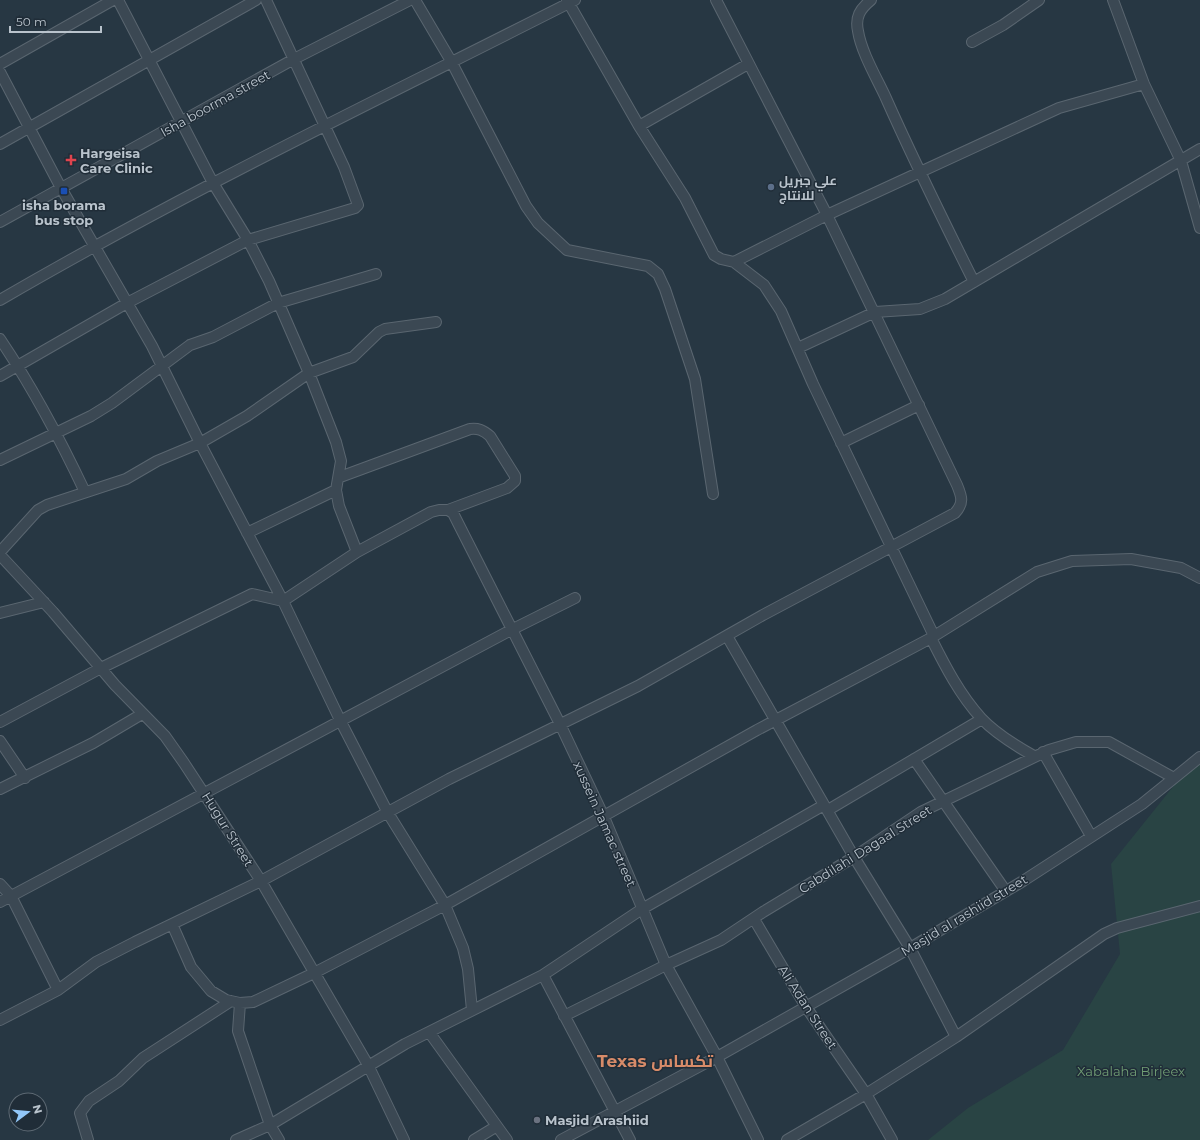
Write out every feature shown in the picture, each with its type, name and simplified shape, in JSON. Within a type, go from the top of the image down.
[{"type":"street","points":[[0,64],[113,0]]},
{"type":"street","points":[[118,0],[213,183],[248,240],[309,373],[338,448],[341,461],[340,477],[336,490],[339,506],[357,552]]},
{"type":"street","points":[[0,144],[30,129],[256,0]]},
{"type":"street","points":[[0,376],[127,303],[248,240],[347,210],[358,205],[344,167],[266,0]]},
{"type":"street","name":"Isha boorma street","points":[[0,222],[294,59],[410,0]]},
{"type":"street","points":[[415,0],[451,61],[526,206],[538,223],[567,250],[648,266],[658,274],[665,289],[695,379],[714,494]]},
{"type":"street","points":[[0,1020],[58,990],[96,962],[261,881],[456,776],[638,686],[890,547],[955,513],[961,507],[963,499],[875,312],[827,215],[716,0]]},
{"type":"street","points":[[871,0],[864,6],[858,16],[858,32],[919,173],[974,282]]},
{"type":"street","points":[[972,42],[1002,25],[1039,0]]},
{"type":"street","points":[[1113,0],[1144,84],[1181,161],[1200,228]]},
{"type":"street","points":[[0,300],[94,245],[324,125],[570,1],[639,126],[685,198],[714,255],[721,259],[734,262],[764,285],[781,311],[950,675],[982,719],[1014,745],[1039,754],[1091,836]]},
{"type":"street","points":[[639,126],[748,64]]},
{"type":"street","points":[[0,72],[61,188],[162,366],[200,443],[283,601],[340,720],[388,813],[445,905],[463,948],[468,969],[472,1010]]},
{"type":"street","points":[[734,262],[827,215],[1059,108],[1144,84]]},
{"type":"street","points":[[798,348],[875,312],[920,309],[945,299],[1200,149]]},
{"type":"street","points":[[0,460],[91,416],[112,403],[190,345],[213,337],[278,303],[376,274]]},
{"type":"street","points":[[0,554],[38,510],[47,505],[126,479],[157,461],[200,443],[247,416],[309,373],[353,357],[379,332],[385,329],[436,322]]},
{"type":"street","points":[[0,339],[18,366],[57,432],[85,492]]},
{"type":"street","points":[[841,442],[919,405]]},
{"type":"street","points":[[0,722],[101,668],[252,594],[283,601],[357,552],[431,512],[448,510],[507,488],[515,481],[515,476],[490,436],[484,431],[476,428],[340,477]]},
{"type":"street","points":[[247,533],[336,490]]},
{"type":"street","name":"xussein Jamac street","points":[[448,510],[452,513],[458,523],[560,724],[604,817],[666,964],[717,1057],[758,1140]]},
{"type":"street","name":"Hugur Street","points":[[0,554],[142,714],[165,736],[205,793],[261,881],[368,1065],[404,1140]]},
{"type":"street","points":[[172,924],[191,967],[211,991],[236,1002],[253,1002],[314,973],[445,905],[775,720],[932,637],[1037,572],[1072,561],[1131,559],[1181,568],[1200,578]]},
{"type":"street","points":[[0,902],[340,720],[575,598]]},
{"type":"street","points":[[0,613],[44,602]]},
{"type":"street","points":[[727,636],[854,857],[910,948],[956,1038]]},
{"type":"street","points":[[0,789],[93,743],[142,714]]},
{"type":"street","points":[[236,1140],[270,1125],[368,1065],[429,1032],[543,975],[642,910],[914,759],[982,719]]},
{"type":"street","points":[[0,741],[24,778]]},
{"type":"street","name":"Cabdilahi Dagaal Street","points":[[564,1016],[666,964],[721,940],[854,857],[921,812],[1039,754],[1076,742],[1109,742],[1174,778]]},
{"type":"street","name":"Masjid al rashiid street","points":[[561,1140],[717,1057],[910,948],[1142,804],[1200,757]]},
{"type":"street","points":[[914,759],[1005,890]]},
{"type":"street","points":[[0,884],[11,896],[58,990]]},
{"type":"street","points":[[787,1140],[866,1094],[956,1038],[1104,934],[1117,928],[1200,906]]},
{"type":"street","name":"Ali Adan Street","points":[[754,919],[806,1007],[866,1094],[892,1140]]},
{"type":"street","points":[[543,975],[616,1110],[630,1140]]},
{"type":"street","points":[[236,1002],[238,1031],[270,1125],[279,1140]]},
{"type":"street","points":[[88,1140],[80,1113],[89,1101],[119,1081],[142,1058],[236,1002]]},
{"type":"street","points":[[429,1032],[508,1140]]},
{"type":"street","points":[[474,1140],[497,1126]]},
{"type":"green space","name":"Xabalaha Birjeex","points":[[1200,753],[1200,1140],[928,1140],[968,1108],[1063,1050],[1120,954],[1111,864]]},
{"type":"place","name":"Hargeisa Care Clinic","points":[[71,160]]},
{"type":"place","name":"علي جبريل للانتاج","points":[[771,187]]},
{"type":"place","name":"isha borama bus stop","points":[[64,191]]},
{"type":"place","name":"Masjid Arashiid","points":[[537,1120]]},
{"type":"district","name":"Texas تكساس","points":[[655,1061]]}]
